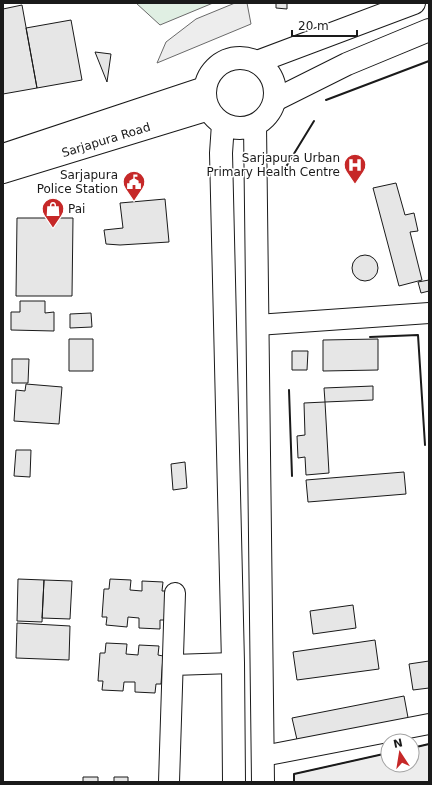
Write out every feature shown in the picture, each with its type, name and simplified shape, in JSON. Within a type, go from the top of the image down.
[{"type":"main road","points":[[257,62],[414,3]]},
{"type":"main road","points":[[275,100],[347,64],[429,30]]},
{"type":"main road","points":[[216,116],[234,128],[244,128],[255,125],[264,119],[271,110],[275,100],[276,88],[266,68],[257,62],[246,58],[235,58],[224,62],[215,68],[209,77],[206,88],[206,98],[216,116],[221,153],[233,663],[234,782]]},
{"type":"main road","name":"Sarjapura Road","points":[[3,155],[206,88]]},
{"type":"main road","name":"Sarjapura Road","points":[[3,172],[216,116]]},
{"type":"main road","points":[[255,125],[263,782]]},
{"type":"street","points":[[257,325],[429,313]]},
{"type":"street","points":[[169,782],[175,593]]},
{"type":"street","points":[[173,665],[233,663]]},
{"type":"street","points":[[263,756],[429,724]]},
{"type":"green space","points":[[136,3],[213,3],[160,25]]},
{"type":"shaded area","points":[[235,3],[247,3],[251,24],[157,63],[166,42],[196,19]]},
{"type":"shaded area","points":[[429,744],[429,782],[294,782],[294,774],[380,755],[380,773],[420,773],[420,746]]},
{"type":"building","points":[[276,3],[287,3],[287,9],[276,8]]},
{"type":"building","points":[[22,5],[37,88],[3,94],[3,9]]},
{"type":"building","points":[[71,20],[82,80],[37,88],[26,28]]},
{"type":"building","points":[[95,52],[111,54],[107,82]]},
{"type":"building","points":[[396,183],[405,215],[414,213],[418,231],[410,232],[422,280],[399,286],[373,188]]},
{"type":"building","points":[[165,199],[169,242],[120,245],[106,244],[104,230],[123,228],[120,203]]},
{"type":"building","points":[[17,218],[73,218],[72,296],[16,296]]},
{"type":"building","points":[[365,255],[374,259],[378,268],[374,277],[365,281],[356,277],[352,268],[356,259]]},
{"type":"building","points":[[429,280],[429,291],[421,293],[418,282]]},
{"type":"building","points":[[20,301],[45,301],[45,313],[54,312],[54,331],[11,330],[11,312],[20,312]]},
{"type":"building","points":[[91,313],[92,327],[70,328],[70,314]]},
{"type":"building","points":[[69,339],[93,339],[93,371],[69,371]]},
{"type":"building","points":[[378,339],[378,370],[323,371],[323,340]]},
{"type":"building","points":[[292,351],[308,351],[307,370],[292,370]]},
{"type":"building","points":[[12,359],[29,359],[28,383],[12,383]]},
{"type":"building","points":[[26,384],[62,387],[59,424],[14,421],[16,390],[25,391]]},
{"type":"building","points":[[373,386],[373,400],[325,402],[324,388]]},
{"type":"building","points":[[325,402],[329,473],[306,475],[305,457],[298,458],[297,436],[305,435],[304,403]]},
{"type":"building","points":[[16,450],[31,450],[30,477],[14,476]]},
{"type":"building","points":[[185,462],[187,488],[173,490],[171,464]]},
{"type":"building","points":[[404,472],[406,494],[308,502],[306,480]]},
{"type":"building","points":[[18,579],[44,580],[42,622],[17,621]]},
{"type":"building","points":[[110,579],[131,580],[130,590],[142,591],[142,581],[163,582],[162,591],[167,591],[165,620],[160,620],[160,629],[139,628],[139,618],[128,617],[127,627],[106,625],[107,617],[102,617],[104,589],[109,589]]},
{"type":"building","points":[[44,580],[72,581],[70,619],[42,618]]},
{"type":"building","points":[[353,605],[356,628],[313,634],[310,611]]},
{"type":"building","points":[[17,623],[70,626],[69,660],[16,658]]},
{"type":"building","points":[[375,640],[379,669],[297,680],[293,652]]},
{"type":"building","points":[[106,643],[127,644],[126,654],[138,655],[139,645],[159,646],[158,655],[163,656],[161,684],[156,684],[155,693],[135,692],[135,682],[124,682],[123,691],[102,690],[103,681],[98,681],[100,653],[105,653]]},
{"type":"building","points":[[429,661],[429,688],[413,690],[409,664]]},
{"type":"building","points":[[404,696],[409,723],[298,744],[292,718]]},
{"type":"building","points":[[83,777],[98,777],[98,782],[83,782]]},
{"type":"building","points":[[114,777],[128,777],[128,782],[114,782]]},
{"type":"wall","points":[[326,100],[429,61]]},
{"type":"wall","points":[[284,170],[314,121]]},
{"type":"wall","points":[[370,337],[418,335],[425,445]]},
{"type":"wall","points":[[289,390],[292,476]]},
{"type":"wall","points":[[420,746],[429,744]]},
{"type":"wall","points":[[294,782],[294,774],[380,755]]},
{"type":"place","name":"Sarjapura Urban Primary Health Centre","points":[[355,184]]},
{"type":"place","name":"Sarjapura Police Station","points":[[134,202]]},
{"type":"place","name":"Pai","points":[[53,228]]}]
